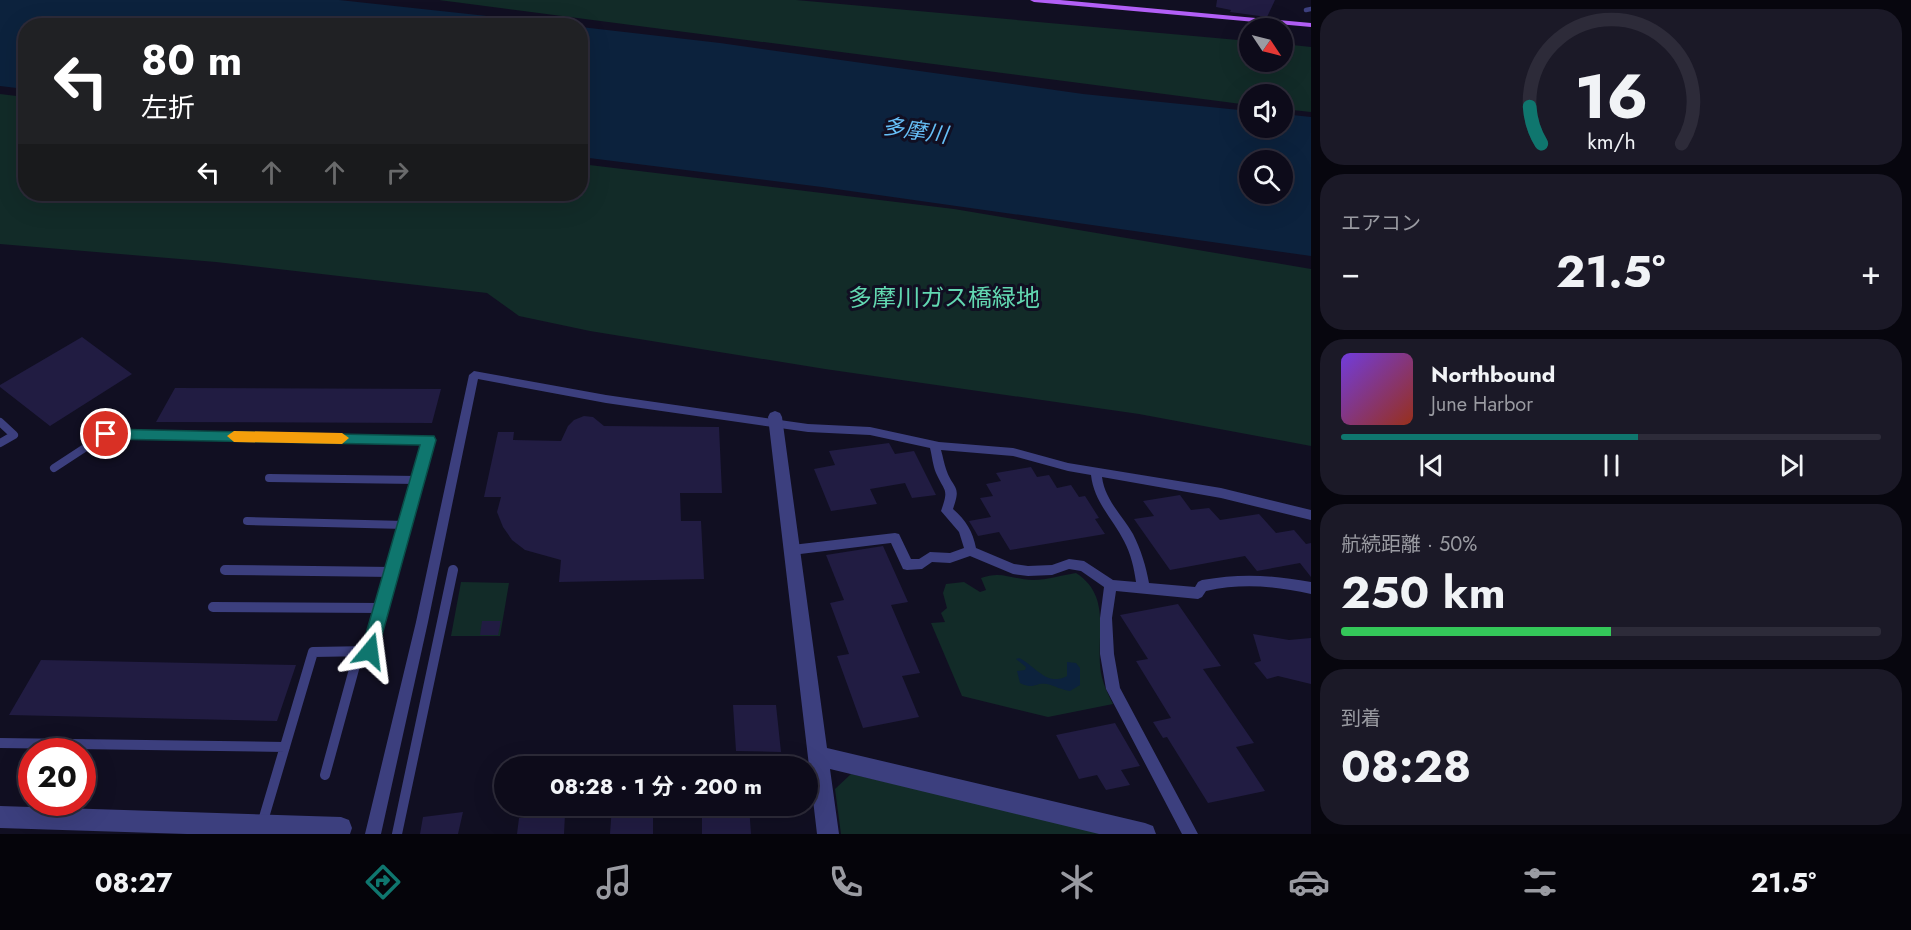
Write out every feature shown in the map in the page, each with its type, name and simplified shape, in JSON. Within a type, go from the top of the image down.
[{"type":"main road","points":[[1034,0],[1311,26]]},
{"type":"street","points":[[373,834],[422,622],[474,375],[606,399],[775,420],[828,430],[870,431],[935,446],[1013,452],[1068,467],[1182,485],[1264,502],[1311,515]]},
{"type":"street","points":[[775,420],[828,834]]},
{"type":"street","points":[[935,446],[941,472],[951,488],[952,496],[947,511],[964,526],[968,534],[970,551]]},
{"type":"street","points":[[1096,472],[1102,499],[1133,546],[1144,588]]},
{"type":"street","points":[[792,550],[895,538],[907,565],[922,564],[930,557],[950,558],[970,551],[1004,566],[1028,571],[1052,570],[1069,564],[1084,566],[1111,585],[1198,593],[1202,586],[1251,578],[1311,588]]},
{"type":"street","points":[[1111,585],[1106,618],[1107,654],[1113,689],[1190,834]]},
{"type":"street","points":[[818,756],[1145,834]]},
{"type":"street","points":[[0,818],[341,828],[339,834]]},
{"type":"lane","points":[[0,422],[14,435],[0,443]]},
{"type":"lane","points":[[54,468],[106,434],[429,440],[370,651],[313,652],[261,825]]},
{"type":"lane","points":[[269,478],[417,480]]},
{"type":"lane","points":[[247,521],[405,525]]},
{"type":"lane","points":[[225,570],[392,572]]},
{"type":"lane","points":[[397,834],[453,570]]},
{"type":"lane","points":[[213,608],[382,608]]},
{"type":"lane","points":[[325,775],[359,651]]},
{"type":"lane","points":[[0,743],[285,747]]},
{"type":"green space","points":[[439,0],[796,0],[1239,40],[1239,72],[1293,72],[1293,45],[1311,47],[1311,112],[1293,110],[1293,84],[1239,84],[1239,104]]},
{"type":"green space","name":"多摩川ガス橋緑地","points":[[0,94],[18,96],[18,201],[588,201],[588,165],[954,209],[1311,269],[1311,446],[1139,414],[825,369],[590,331],[519,316],[487,293],[216,262],[0,244]]},
{"type":"green space","points":[[1076,573],[1095,594],[1099,605],[1101,673],[1113,704],[1048,717],[962,696],[931,623],[945,622],[941,613],[947,608],[943,593],[946,584],[964,582],[980,592],[986,590],[981,578],[988,576],[1001,575],[1033,580]]},
{"type":"green space","points":[[461,582],[509,583],[500,636],[451,636]]},
{"type":"green space","points":[[851,774],[1113,834],[841,834],[835,789]]},
{"type":"water","points":[[0,0],[339,0],[505,18],[18,18],[18,88],[0,86]]},
{"type":"water","name":"多摩川","points":[[588,28],[720,43],[1083,94],[1239,110],[1239,138],[1293,138],[1293,115],[1311,117],[1311,256],[822,187],[588,158]]},
{"type":"water","points":[[1019,658],[1053,679],[1067,676],[1067,662],[1076,663],[1080,668],[1080,685],[1070,691],[1047,684],[1028,686],[1020,683],[1017,671],[1025,670],[1026,667],[1016,659]]},
{"type":"building","points":[[1217,0],[1275,0],[1267,17],[1230,12],[1231,10],[1216,7]]},
{"type":"building","points":[[82,337],[132,374],[50,426],[0,387],[0,385]]},
{"type":"building","points":[[175,388],[441,389],[432,423],[156,422]]},
{"type":"building","points":[[584,416],[593,417],[604,426],[719,427],[722,493],[680,493],[681,521],[701,521],[704,579],[559,582],[561,560],[525,550],[512,540],[497,512],[501,497],[484,497],[498,432],[514,432],[513,440],[561,441],[568,426],[574,420]]},
{"type":"building","points":[[889,443],[895,454],[914,451],[936,495],[912,498],[905,483],[870,489],[877,504],[831,511],[814,469],[835,465],[829,451]]},
{"type":"building","points":[[1031,467],[1037,477],[1049,475],[1057,488],[1071,485],[1079,497],[1085,496],[1099,518],[1095,519],[1105,534],[1010,550],[999,532],[978,536],[969,521],[991,517],[980,498],[993,496],[986,484],[1001,481],[996,473]]},
{"type":"building","points":[[1180,495],[1191,510],[1209,508],[1220,520],[1259,514],[1276,533],[1294,530],[1306,544],[1311,543],[1311,577],[1300,563],[1257,571],[1245,556],[1170,570],[1134,519],[1154,516],[1143,501]]},
{"type":"building","points":[[883,546],[908,602],[891,605],[920,673],[902,676],[919,717],[863,728],[837,656],[849,654],[830,603],[844,600],[826,555]]},
{"type":"building","points":[[1178,604],[1221,666],[1203,669],[1254,743],[1236,747],[1265,791],[1208,803],[1167,737],[1163,738],[1153,722],[1171,718],[1136,661],[1148,659],[1120,615]]},
{"type":"building","points":[[482,621],[501,621],[498,635],[480,635]]},
{"type":"building","points":[[1253,634],[1289,640],[1311,638],[1311,684],[1278,676],[1267,679],[1254,663],[1261,661]]},
{"type":"building","points":[[41,660],[296,665],[277,721],[9,715]]},
{"type":"building","points":[[733,705],[776,705],[781,752],[736,751]]},
{"type":"building","points":[[1115,723],[1140,766],[1121,770],[1130,785],[1106,790],[1097,775],[1079,779],[1056,735]]},
{"type":"building","points":[[463,812],[458,834],[420,834],[423,817]]},
{"type":"building","points":[[565,816],[564,834],[517,834],[519,818]]},
{"type":"building","points":[[611,816],[653,816],[653,834],[610,834]]},
{"type":"building","points":[[702,816],[750,816],[751,834],[702,834]]},
{"type":"slow traffic","points":[[234,436],[342,438]]},
{"type":"route","points":[[106,434],[429,440],[370,651]]}]
